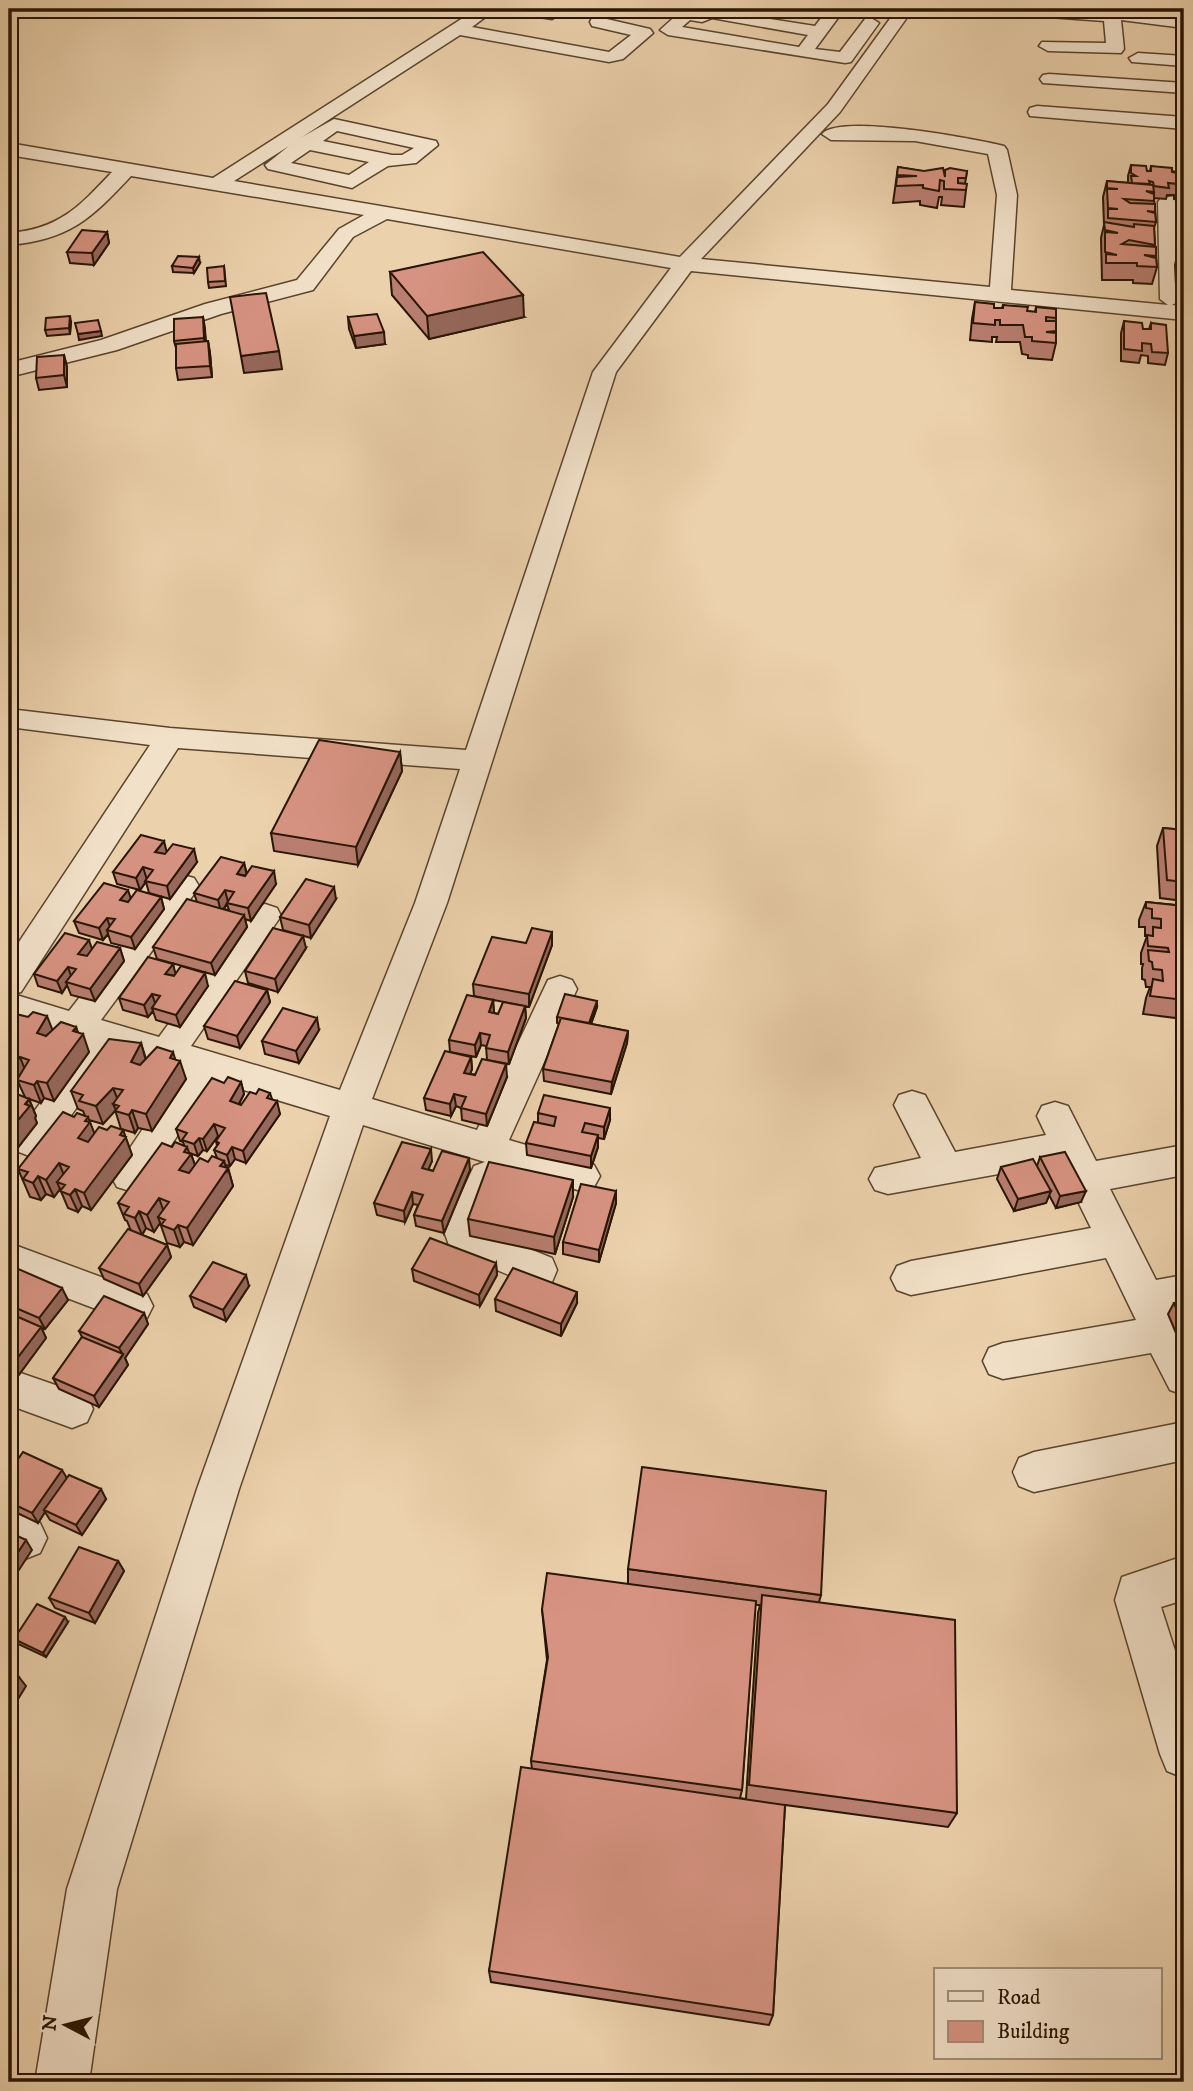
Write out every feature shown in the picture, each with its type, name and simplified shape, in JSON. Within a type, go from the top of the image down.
[{"type":"street","points":[[222,180],[488,9]]},
{"type":"street","points":[[479,33],[513,9]]},
{"type":"street","points":[[520,9],[552,14]]},
{"type":"street","points":[[819,32],[711,11],[705,16],[685,16],[669,32],[845,58],[848,13]]},
{"type":"street","points":[[803,53],[819,32],[848,13],[901,15]]},
{"type":"street","points":[[62,2082],[92,1889],[218,1489],[351,1108],[431,903],[606,372],[691,260],[834,108],[901,15]]},
{"type":"street","points":[[1113,20],[1113,50],[1049,29],[1113,20],[1184,23]]},
{"type":"street","points":[[1113,20],[1184,33]]},
{"type":"street","points":[[457,29],[609,57],[617,55],[644,33],[598,22]]},
{"type":"street","points":[[1138,58],[1184,61]]},
{"type":"street","points":[[1049,79],[1184,88]]},
{"type":"street","points":[[1037,103],[1153,111],[1184,104]]},
{"type":"street","points":[[1153,111],[1184,123]]},
{"type":"street","points":[[285,139],[305,143],[385,160],[408,162],[429,145],[426,142],[338,125],[305,143],[275,166],[352,182],[385,160]]},
{"type":"street","points":[[831,134],[880,134],[971,142],[998,150],[1007,195],[999,289]]},
{"type":"street","points":[[9,137],[384,213],[691,260],[1180,304],[1168,202],[1184,201]]},
{"type":"street","points":[[9,149],[125,170],[222,180],[691,260]]},
{"type":"street","points":[[9,239],[37,239],[53,234],[83,213],[125,170]]},
{"type":"street","points":[[9,370],[109,345],[212,309],[304,285],[346,233],[384,213]]},
{"type":"street","points":[[1147,240],[1175,254]]},
{"type":"street","points":[[9,718],[170,737],[479,761]]},
{"type":"street","points":[[9,983],[23,936],[170,737]]},
{"type":"street","points":[[32,1142],[93,1031],[183,886]]},
{"type":"street","points":[[167,1053],[265,915]]},
{"type":"street","points":[[538,1270],[465,1240],[463,1231],[493,1150],[560,989]]},
{"type":"street","points":[[9,1006],[581,1176]]},
{"type":"street","points":[[130,1176],[206,1064]]},
{"type":"street","points":[[912,1105],[945,1168]]},
{"type":"street","points":[[1070,1146],[1184,1377]]},
{"type":"street","points":[[888,1179],[1070,1146],[1184,1160]]},
{"type":"street","points":[[911,1278],[1116,1240]]},
{"type":"street","points":[[9,1259],[133,1306]]},
{"type":"street","points":[[1003,1361],[1155,1316],[1184,1292]]},
{"type":"street","points":[[9,1387],[72,1409]]},
{"type":"street","points":[[1034,1472],[1184,1441]]},
{"type":"street","points":[[1184,1578],[1138,1592],[1138,1600],[1177,1695],[1184,1754]]},
{"type":"building","points":[[1131,165],[1146,166],[1147,171],[1151,171],[1151,166],[1172,168],[1172,172],[1177,173],[1177,168],[1184,169],[1184,189],[1177,188],[1177,184],[1168,183],[1169,188],[1154,186],[1153,182],[1149,181],[1150,184],[1132,183],[1131,176],[1136,176],[1131,173]]},
{"type":"building","points":[[898,167],[924,171],[943,168],[945,177],[945,170],[950,168],[967,171],[966,178],[958,178],[958,183],[967,184],[966,190],[944,189],[944,181],[940,180],[939,191],[923,188],[923,185],[896,186],[897,177],[917,176],[897,175]]},
{"type":"building","points":[[1107,181],[1153,185],[1154,192],[1146,191],[1154,194],[1154,201],[1124,199],[1130,203],[1155,204],[1155,212],[1147,211],[1155,213],[1156,222],[1108,218],[1108,209],[1118,209],[1108,208],[1107,189],[1118,189],[1107,188]]},
{"type":"building","points":[[1104,222],[1134,227],[1134,224],[1154,226],[1155,245],[1129,240],[1122,244],[1156,247],[1156,256],[1144,255],[1156,258],[1157,267],[1137,266],[1137,263],[1106,263],[1106,254],[1117,255],[1105,252],[1105,232],[1118,233],[1105,230]]},
{"type":"building","points":[[82,230],[107,232],[92,253],[67,252]]},
{"type":"building","points":[[1179,248],[1184,249],[1184,259],[1180,258]]},
{"type":"building","points":[[483,252],[523,295],[427,316],[390,272]]},
{"type":"building","points":[[178,256],[199,257],[193,268],[172,266]]},
{"type":"building","points":[[1180,259],[1184,260],[1184,269],[1181,268]]},
{"type":"building","points":[[224,266],[225,281],[208,282],[207,268]]},
{"type":"building","points":[[266,293],[279,351],[241,356],[230,297]]},
{"type":"building","points":[[975,302],[994,304],[994,308],[1003,308],[1003,305],[1028,307],[1027,311],[1036,312],[1036,307],[1056,309],[1056,318],[1046,317],[1046,321],[1056,321],[1056,331],[1046,332],[1056,333],[1056,343],[1032,341],[1032,337],[1025,337],[1023,325],[1000,325],[1000,320],[995,320],[995,325],[973,323]]},
{"type":"building","points":[[377,314],[384,332],[354,336],[348,317]]},
{"type":"building","points":[[70,316],[69,328],[45,330],[46,318]]},
{"type":"building","points":[[203,317],[204,338],[174,341],[174,319]]},
{"type":"building","points":[[98,320],[101,331],[78,334],[75,323]]},
{"type":"building","points":[[1124,321],[1142,323],[1143,329],[1151,329],[1151,323],[1166,325],[1168,353],[1152,352],[1151,344],[1142,343],[1142,351],[1124,349]]},
{"type":"building","points":[[208,341],[210,366],[176,368],[176,344]]},
{"type":"building","points":[[64,355],[64,375],[36,378],[37,357]]},
{"type":"building","points":[[319,740],[400,752],[356,847],[271,833]]},
{"type":"building","points":[[1163,828],[1184,830],[1184,882],[1167,880]]},
{"type":"building","points":[[141,835],[164,841],[155,852],[165,854],[173,844],[194,849],[167,886],[145,881],[153,870],[143,867],[136,878],[113,872]]},
{"type":"building","points":[[221,857],[244,863],[237,874],[245,876],[252,866],[274,871],[248,908],[227,903],[234,892],[225,890],[218,900],[194,893]]},
{"type":"building","points":[[306,879],[334,887],[309,925],[280,917]]},
{"type":"building","points":[[104,883],[128,890],[120,900],[128,902],[137,890],[161,897],[131,937],[107,930],[115,919],[107,918],[99,928],[74,921]]},
{"type":"building","points":[[187,899],[244,915],[211,963],[153,947]]},
{"type":"building","points":[[1146,902],[1184,906],[1184,1000],[1150,996],[1153,979],[1163,981],[1162,970],[1153,969],[1152,962],[1149,961],[1148,950],[1169,952],[1168,948],[1148,946],[1147,935],[1153,936],[1153,927],[1161,928],[1161,919],[1152,918],[1152,909],[1146,908]]},
{"type":"building","points":[[273,928],[303,936],[275,979],[245,971]]},
{"type":"building","points":[[532,928],[552,932],[529,994],[473,984],[492,937],[526,943]]},
{"type":"building","points":[[65,933],[89,940],[78,954],[87,956],[97,942],[120,948],[90,989],[66,982],[76,969],[68,967],[57,981],[34,974]]},
{"type":"building","points":[[148,957],[173,964],[165,974],[174,976],[181,966],[205,973],[176,1015],[152,1008],[160,996],[152,994],[144,1005],[119,998]]},
{"type":"building","points":[[235,981],[267,990],[237,1036],[204,1026]]},
{"type":"building","points":[[565,994],[597,1001],[589,1023],[557,1017]]},
{"type":"building","points":[[467,995],[493,1000],[489,1012],[498,1014],[503,1002],[525,1006],[508,1052],[486,1048],[490,1035],[480,1033],[475,1045],[449,1040]]},
{"type":"building","points":[[283,1008],[317,1018],[296,1051],[262,1041]]},
{"type":"building","points":[[33,1012],[47,1016],[37,1033],[46,1036],[61,1022],[76,1027],[73,1031],[83,1034],[47,1083],[37,1081],[34,1085],[17,1080],[29,1060],[20,1057],[9,1069],[9,1023],[16,1014],[28,1017]]},
{"type":"building","points":[[561,1018],[628,1031],[612,1082],[543,1069]]},
{"type":"building","points":[[109,1039],[141,1043],[131,1062],[140,1065],[157,1047],[173,1052],[170,1058],[180,1061],[146,1114],[132,1110],[129,1115],[115,1111],[119,1106],[113,1104],[123,1090],[113,1088],[96,1106],[79,1101],[83,1095],[71,1091]]},
{"type":"building","points":[[445,1051],[471,1057],[464,1073],[475,1075],[482,1059],[506,1064],[486,1114],[461,1108],[466,1097],[454,1094],[450,1104],[424,1098]]},
{"type":"building","points":[[228,1077],[241,1082],[230,1101],[241,1105],[250,1092],[256,1094],[259,1089],[270,1093],[267,1098],[277,1101],[243,1151],[232,1147],[227,1155],[214,1150],[219,1143],[216,1141],[225,1128],[214,1124],[203,1139],[199,1138],[194,1144],[182,1140],[187,1133],[176,1129],[212,1078],[224,1083]]},
{"type":"building","points":[[17,1094],[29,1099],[25,1104],[30,1106],[9,1131],[9,1098],[13,1099]]},
{"type":"building","points":[[544,1095],[610,1108],[604,1127],[585,1123],[582,1132],[598,1135],[591,1156],[526,1143],[534,1122],[554,1126],[556,1117],[538,1113]]},
{"type":"building","points":[[63,1112],[74,1117],[77,1113],[88,1117],[85,1121],[90,1122],[78,1138],[88,1142],[99,1127],[107,1130],[111,1126],[123,1130],[120,1135],[126,1137],[84,1193],[75,1189],[70,1195],[60,1191],[65,1185],[57,1182],[69,1167],[59,1163],[46,1180],[38,1176],[33,1183],[23,1179],[28,1172],[18,1169]]},
{"type":"building","points":[[175,1142],[187,1147],[184,1152],[191,1154],[179,1170],[189,1173],[200,1158],[208,1162],[212,1156],[224,1161],[220,1166],[228,1168],[187,1228],[178,1225],[174,1230],[161,1225],[165,1220],[158,1217],[169,1202],[159,1198],[147,1215],[139,1211],[135,1218],[124,1214],[129,1207],[118,1203],[162,1143],[172,1147]]},
{"type":"building","points":[[402,1142],[431,1149],[422,1168],[433,1171],[442,1151],[469,1158],[442,1221],[414,1215],[423,1195],[412,1192],[404,1211],[374,1203]]},
{"type":"building","points":[[1065,1152],[1086,1191],[1060,1196],[1040,1157]]},
{"type":"building","points":[[1033,1159],[1051,1191],[1018,1199],[1001,1167]]},
{"type":"building","points":[[489,1162],[573,1180],[554,1237],[468,1219]]},
{"type":"building","points":[[581,1184],[616,1191],[599,1250],[563,1242]]},
{"type":"building","points":[[128,1229],[167,1245],[139,1284],[99,1268]]},
{"type":"building","points":[[430,1238],[496,1263],[479,1295],[412,1269]]},
{"type":"building","points":[[213,1262],[246,1275],[223,1310],[190,1296]]},
{"type":"building","points":[[9,1265],[62,1288],[39,1318],[9,1305]]},
{"type":"building","points":[[513,1268],[577,1292],[561,1324],[495,1299]]},
{"type":"building","points":[[104,1296],[144,1313],[119,1348],[79,1331]]},
{"type":"building","points":[[1184,1302],[1184,1327],[1174,1303]]},
{"type":"building","points":[[9,1313],[41,1327],[12,1365],[9,1363]]},
{"type":"building","points":[[82,1337],[123,1354],[94,1396],[53,1378]]},
{"type":"building","points":[[23,1452],[62,1470],[32,1513],[9,1502],[9,1472]]},
{"type":"building","points":[[642,1467],[826,1491],[821,1595],[628,1569]]},
{"type":"building","points":[[69,1475],[101,1489],[76,1525],[44,1510]]},
{"type":"building","points":[[9,1532],[26,1540],[9,1566]]},
{"type":"building","points":[[79,1547],[118,1561],[89,1613],[49,1598]]},
{"type":"building","points":[[547,1573],[756,1601],[742,1790],[531,1761],[548,1657],[542,1609]]},
{"type":"building","points":[[762,1595],[955,1620],[957,1813],[749,1785]]},
{"type":"building","points":[[37,1604],[65,1617],[43,1653],[14,1639]]},
{"type":"building","points":[[9,1672],[19,1677],[9,1694]]},
{"type":"building","points":[[521,1767],[785,1805],[773,2015],[489,1971]]}]
